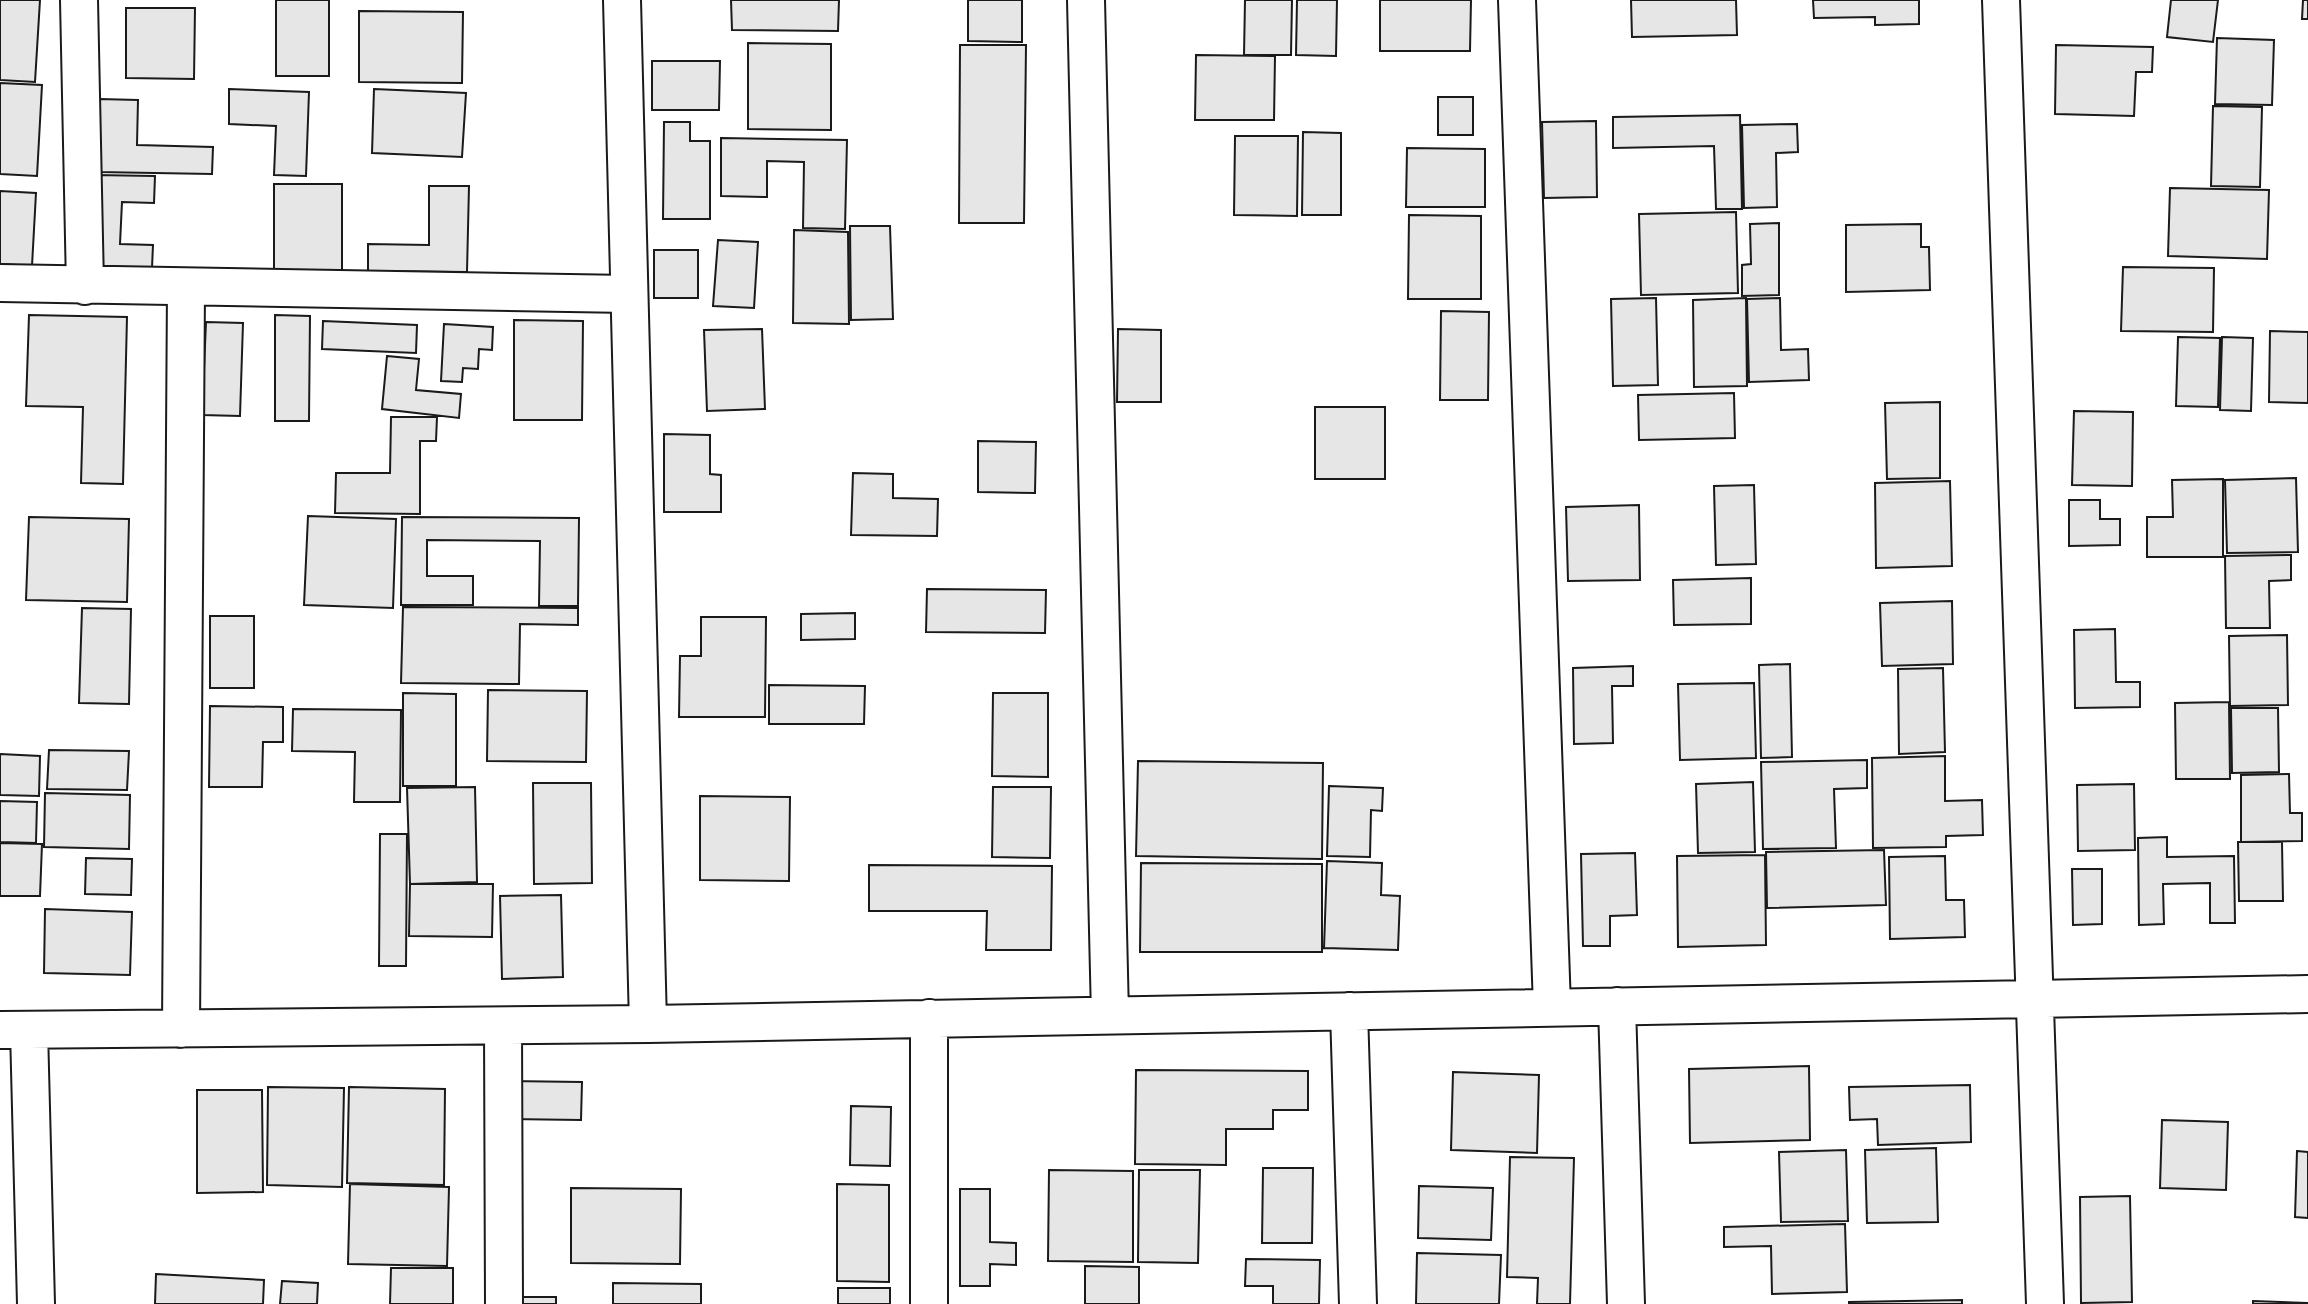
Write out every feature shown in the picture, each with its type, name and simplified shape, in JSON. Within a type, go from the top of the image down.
[{"type":"street","points":[[79,0],[85,286]]},
{"type":"street","points":[[622,0],[648,1024]]},
{"type":"street","points":[[1086,0],[1110,1015]]},
{"type":"street","points":[[1517,0],[1552,1007]]},
{"type":"street","points":[[2001,0],[2045,1304]]},
{"type":"street","points":[[0,283],[629,294]]},
{"type":"street","points":[[181,1029],[186,288]]},
{"type":"street","points":[[36,1304],[14,1030],[648,1024],[2308,994]]},
{"type":"street","points":[[1617,1006],[1626,1304]]},
{"type":"street","points":[[1349,1011],[1358,1304]]},
{"type":"street","points":[[929,1018],[929,1304]]},
{"type":"street","points":[[503,1026],[504,1304]]},
{"type":"building","points":[[0,0],[40,0],[35,82],[0,80]]},
{"type":"building","points":[[276,0],[329,0],[329,76],[276,76]]},
{"type":"building","points":[[731,0],[839,0],[838,31],[732,30]]},
{"type":"building","points":[[968,0],[1022,0],[1022,42],[968,41]]},
{"type":"building","points":[[1245,0],[1292,0],[1291,55],[1244,55]]},
{"type":"building","points":[[1297,0],[1337,0],[1336,56],[1296,55]]},
{"type":"building","points":[[1380,0],[1471,0],[1470,51],[1380,51]]},
{"type":"building","points":[[1631,0],[1736,0],[1737,35],[1632,37]]},
{"type":"building","points":[[1813,0],[1919,0],[1919,24],[1875,25],[1875,17],[1814,18]]},
{"type":"building","points":[[2171,0],[2218,0],[2213,42],[2167,37]]},
{"type":"building","points":[[2303,0],[2308,0],[2308,19],[2302,19]]},
{"type":"building","points":[[126,8],[195,8],[194,79],[126,78]]},
{"type":"building","points":[[359,11],[463,12],[462,83],[359,82]]},
{"type":"building","points":[[2217,38],[2274,40],[2272,105],[2215,104]]},
{"type":"building","points":[[748,43],[831,44],[831,130],[748,129]]},
{"type":"building","points":[[960,45],[1026,45],[1024,223],[959,223]]},
{"type":"building","points":[[2056,45],[2153,47],[2152,72],[2136,72],[2134,116],[2055,114]]},
{"type":"building","points":[[1196,55],[1275,56],[1274,120],[1195,120]]},
{"type":"building","points":[[652,61],[720,61],[719,110],[652,110]]},
{"type":"building","points":[[0,83],[42,85],[37,176],[0,174]]},
{"type":"building","points":[[229,89],[309,92],[306,176],[274,175],[276,126],[229,124]]},
{"type":"building","points":[[374,89],[466,93],[462,157],[372,153]]},
{"type":"building","points":[[1438,97],[1473,97],[1473,135],[1438,135]]},
{"type":"building","points":[[99,99],[138,100],[137,145],[213,147],[212,174],[97,172]]},
{"type":"building","points":[[2213,106],[2262,107],[2260,187],[2211,186]]},
{"type":"building","points":[[1740,115],[1742,209],[1716,209],[1714,146],[1613,148],[1613,117]]},
{"type":"building","points":[[1596,121],[1597,197],[1544,198],[1542,122]]},
{"type":"building","points":[[664,122],[690,122],[690,141],[710,141],[710,219],[663,219]]},
{"type":"building","points":[[1797,124],[1798,152],[1776,153],[1777,207],[1744,208],[1742,125]]},
{"type":"building","points":[[1303,132],[1341,133],[1341,215],[1302,215]]},
{"type":"building","points":[[1235,136],[1298,136],[1297,216],[1234,215]]},
{"type":"building","points":[[721,138],[847,140],[845,229],[803,228],[804,162],[767,161],[767,197],[721,196]]},
{"type":"building","points":[[1407,148],[1485,149],[1485,207],[1406,207]]},
{"type":"building","points":[[94,175],[155,176],[154,203],[122,202],[120,244],[153,245],[152,268],[93,266]]},
{"type":"building","points":[[274,184],[342,184],[342,271],[274,271]]},
{"type":"building","points":[[429,186],[469,186],[467,272],[368,271],[368,244],[429,245]]},
{"type":"building","points":[[2170,188],[2269,190],[2267,259],[2168,256]]},
{"type":"building","points":[[0,191],[36,193],[32,266],[0,264]]},
{"type":"building","points":[[1736,212],[1738,293],[1641,295],[1639,214]]},
{"type":"building","points":[[1409,215],[1481,216],[1481,299],[1408,299]]},
{"type":"building","points":[[1779,223],[1779,295],[1742,296],[1742,265],[1751,264],[1750,224]]},
{"type":"building","points":[[1921,224],[1921,247],[1929,247],[1930,290],[1846,292],[1846,225]]},
{"type":"building","points":[[850,226],[890,226],[893,319],[851,320]]},
{"type":"building","points":[[794,230],[848,232],[849,324],[793,323]]},
{"type":"building","points":[[718,240],[758,242],[754,308],[713,306]]},
{"type":"building","points":[[654,250],[698,250],[698,298],[654,298]]},
{"type":"building","points":[[2123,267],[2214,268],[2213,332],[2121,331]]},
{"type":"building","points":[[1656,298],[1658,385],[1613,386],[1611,299]]},
{"type":"building","points":[[1746,298],[1747,386],[1694,387],[1693,300]]},
{"type":"building","points":[[1780,298],[1781,350],[1808,349],[1809,380],[1749,382],[1747,299]]},
{"type":"building","points":[[1441,311],[1489,312],[1488,400],[1440,400]]},
{"type":"building","points":[[29,315],[127,317],[123,484],[81,483],[83,407],[26,406]]},
{"type":"building","points":[[275,315],[310,316],[309,421],[275,421]]},
{"type":"building","points":[[514,320],[583,321],[582,420],[514,420]]},
{"type":"building","points":[[323,321],[417,325],[416,353],[322,349]]},
{"type":"building","points":[[206,322],[243,323],[240,416],[202,415]]},
{"type":"building","points":[[444,324],[493,327],[492,350],[479,349],[478,369],[463,368],[462,382],[441,381]]},
{"type":"building","points":[[762,329],[765,409],[707,411],[704,330]]},
{"type":"building","points":[[1118,329],[1161,330],[1161,402],[1117,402]]},
{"type":"building","points":[[2270,331],[2308,332],[2308,403],[2269,402]]},
{"type":"building","points":[[2178,337],[2220,338],[2218,407],[2176,406]]},
{"type":"building","points":[[2222,337],[2253,338],[2251,411],[2220,410]]},
{"type":"building","points":[[387,356],[419,359],[416,390],[461,394],[459,418],[382,409]]},
{"type":"building","points":[[1734,393],[1735,438],[1639,440],[1638,395]]},
{"type":"building","points":[[1940,402],[1940,478],[1887,479],[1885,403]]},
{"type":"building","points":[[1315,407],[1385,407],[1385,479],[1315,479]]},
{"type":"building","points":[[2074,411],[2133,412],[2132,486],[2072,485]]},
{"type":"building","points":[[391,417],[437,417],[436,441],[420,441],[420,514],[335,513],[336,473],[390,473]]},
{"type":"building","points":[[664,434],[710,435],[710,474],[721,475],[721,512],[664,512]]},
{"type":"building","points":[[978,441],[1036,442],[1035,493],[978,492]]},
{"type":"building","points":[[853,473],[893,474],[893,498],[938,499],[937,536],[851,535]]},
{"type":"building","points":[[2296,478],[2298,552],[2227,553],[2225,480]]},
{"type":"building","points":[[2223,479],[2223,557],[2147,557],[2147,517],[2173,517],[2172,480]]},
{"type":"building","points":[[1950,481],[1952,566],[1876,568],[1875,483]]},
{"type":"building","points":[[1754,485],[1756,564],[1716,565],[1714,486]]},
{"type":"building","points":[[2069,500],[2100,500],[2100,519],[2120,519],[2120,545],[2069,546]]},
{"type":"building","points":[[1639,505],[1640,580],[1568,581],[1566,507]]},
{"type":"building","points":[[308,516],[396,519],[393,608],[304,605]]},
{"type":"building","points":[[29,517],[129,519],[127,602],[26,600]]},
{"type":"building","points":[[402,517],[579,518],[578,606],[539,606],[540,541],[427,540],[427,576],[473,576],[473,605],[401,605]]},
{"type":"building","points":[[2291,555],[2291,580],[2269,581],[2270,628],[2226,628],[2225,556]]},
{"type":"building","points":[[1751,578],[1751,624],[1674,625],[1673,580]]},
{"type":"building","points":[[927,589],[1046,590],[1045,633],[926,632]]},
{"type":"building","points":[[1952,601],[1953,664],[1882,666],[1880,603]]},
{"type":"building","points":[[403,607],[578,608],[578,625],[520,624],[519,684],[401,683]]},
{"type":"building","points":[[82,608],[131,609],[129,704],[79,703]]},
{"type":"building","points":[[855,613],[855,639],[801,640],[801,614]]},
{"type":"building","points":[[210,616],[254,616],[254,688],[210,688]]},
{"type":"building","points":[[701,617],[766,617],[765,717],[679,717],[680,656],[701,656]]},
{"type":"building","points":[[2115,629],[2116,682],[2140,682],[2140,707],[2075,708],[2074,630]]},
{"type":"building","points":[[2287,635],[2288,705],[2230,706],[2229,636]]},
{"type":"building","points":[[1790,664],[1792,757],[1761,758],[1759,665]]},
{"type":"building","points":[[1633,666],[1633,686],[1612,686],[1613,743],[1574,744],[1573,668]]},
{"type":"building","points":[[1943,668],[1945,752],[1899,754],[1898,669]]},
{"type":"building","points":[[1754,683],[1756,758],[1680,760],[1678,684]]},
{"type":"building","points":[[769,685],[865,686],[864,724],[769,724]]},
{"type":"building","points":[[488,690],[587,691],[586,762],[487,761]]},
{"type":"building","points":[[403,693],[456,694],[456,786],[403,786]]},
{"type":"building","points":[[993,693],[1048,693],[1048,777],[992,776]]},
{"type":"building","points":[[2229,702],[2230,779],[2176,779],[2175,703]]},
{"type":"building","points":[[210,706],[283,707],[283,742],[263,742],[262,787],[209,787]]},
{"type":"building","points":[[2231,708],[2278,708],[2279,772],[2232,773]]},
{"type":"building","points":[[293,709],[401,710],[400,802],[354,802],[355,752],[292,751]]},
{"type":"building","points":[[49,750],[129,751],[127,790],[47,789]]},
{"type":"building","points":[[0,754],[40,756],[39,796],[0,795]]},
{"type":"building","points":[[1945,756],[1945,801],[1982,800],[1983,835],[1946,836],[1946,847],[1873,848],[1872,758]]},
{"type":"building","points":[[1867,760],[1867,788],[1834,789],[1836,848],[1763,849],[1761,762]]},
{"type":"building","points":[[1138,761],[1323,763],[1322,859],[1136,856]]},
{"type":"building","points":[[2289,774],[2290,813],[2302,813],[2302,841],[2241,842],[2241,775]]},
{"type":"building","points":[[1753,782],[1755,852],[1698,853],[1696,784]]},
{"type":"building","points":[[533,783],[591,783],[592,883],[534,884]]},
{"type":"building","points":[[2134,784],[2135,850],[2078,851],[2077,785]]},
{"type":"building","points":[[1329,786],[1383,788],[1382,811],[1371,810],[1370,857],[1327,856]]},
{"type":"building","points":[[475,787],[477,882],[410,884],[407,788]]},
{"type":"building","points":[[993,787],[1051,787],[1050,858],[992,857]]},
{"type":"building","points":[[45,793],[130,795],[129,849],[44,847]]},
{"type":"building","points":[[700,796],[790,797],[789,881],[700,880]]},
{"type":"building","points":[[0,801],[37,802],[36,843],[0,842]]},
{"type":"building","points":[[380,834],[407,834],[406,966],[379,966]]},
{"type":"building","points":[[2167,837],[2167,857],[2234,856],[2235,923],[2210,923],[2210,883],[2163,884],[2164,924],[2139,925],[2138,838]]},
{"type":"building","points":[[2238,842],[2282,842],[2283,901],[2239,901]]},
{"type":"building","points":[[0,843],[42,844],[40,896],[0,896]]},
{"type":"building","points":[[1884,850],[1886,905],[1767,908],[1766,852]]},
{"type":"building","points":[[1635,853],[1637,915],[1610,916],[1610,946],[1583,946],[1581,854]]},
{"type":"building","points":[[1765,855],[1766,945],[1678,947],[1677,856]]},
{"type":"building","points":[[1945,856],[1946,900],[1964,900],[1965,937],[1890,939],[1889,857]]},
{"type":"building","points":[[86,858],[132,859],[131,895],[85,894]]},
{"type":"building","points":[[1327,861],[1382,863],[1381,895],[1400,896],[1398,950],[1324,948]]},
{"type":"building","points":[[1141,863],[1322,864],[1322,952],[1140,952]]},
{"type":"building","points":[[869,865],[1052,866],[1051,950],[986,950],[987,911],[869,911]]},
{"type":"building","points":[[2072,869],[2102,869],[2102,924],[2073,925]]},
{"type":"building","points":[[410,884],[493,884],[492,937],[409,936]]},
{"type":"building","points":[[561,895],[563,977],[502,979],[500,896]]},
{"type":"building","points":[[45,909],[132,912],[130,975],[44,973]]},
{"type":"building","points":[[1809,1066],[1810,1140],[1690,1143],[1689,1069]]},
{"type":"building","points":[[1136,1070],[1308,1071],[1308,1110],[1273,1110],[1273,1129],[1226,1129],[1226,1165],[1135,1164]]},
{"type":"building","points":[[1453,1072],[1539,1075],[1537,1153],[1451,1150]]},
{"type":"building","points":[[507,1081],[582,1082],[581,1120],[507,1119]]},
{"type":"building","points":[[1970,1085],[1971,1142],[1878,1145],[1877,1119],[1850,1120],[1849,1087]]},
{"type":"building","points":[[268,1087],[344,1088],[342,1187],[267,1185]]},
{"type":"building","points":[[349,1087],[445,1089],[444,1185],[347,1183]]},
{"type":"building","points":[[197,1090],[262,1090],[263,1192],[197,1193]]},
{"type":"building","points":[[851,1106],[891,1107],[890,1166],[850,1165]]},
{"type":"building","points":[[2162,1120],[2228,1122],[2226,1190],[2160,1188]]},
{"type":"building","points":[[1936,1148],[1938,1222],[1867,1223],[1865,1150]]},
{"type":"building","points":[[1846,1150],[1848,1221],[1781,1222],[1779,1152]]},
{"type":"building","points":[[2297,1151],[2308,1152],[2308,1218],[2295,1217]]},
{"type":"building","points":[[1510,1157],[1574,1158],[1570,1304],[1537,1304],[1538,1278],[1507,1277]]},
{"type":"building","points":[[1263,1168],[1313,1168],[1312,1243],[1262,1243]]},
{"type":"building","points":[[1049,1170],[1133,1171],[1133,1262],[1048,1261]]},
{"type":"building","points":[[1139,1170],[1200,1170],[1198,1263],[1138,1262]]},
{"type":"building","points":[[350,1184],[449,1187],[447,1266],[348,1264]]},
{"type":"building","points":[[837,1184],[889,1185],[889,1282],[837,1281]]},
{"type":"building","points":[[1419,1186],[1493,1188],[1491,1240],[1418,1238]]},
{"type":"building","points":[[571,1188],[681,1189],[680,1264],[571,1263]]},
{"type":"building","points":[[960,1189],[990,1189],[990,1242],[1016,1243],[1016,1265],[990,1264],[990,1286],[960,1286]]},
{"type":"building","points":[[2130,1196],[2132,1302],[2081,1303],[2080,1197]]},
{"type":"building","points":[[1845,1224],[1847,1292],[1772,1294],[1771,1246],[1724,1247],[1724,1227]]},
{"type":"building","points":[[1417,1253],[1501,1255],[1499,1304],[1416,1304]]},
{"type":"building","points":[[1246,1259],[1320,1260],[1319,1304],[1273,1304],[1273,1286],[1245,1286]]},
{"type":"building","points":[[1085,1266],[1139,1267],[1139,1304],[1085,1304]]},
{"type":"building","points":[[391,1268],[453,1268],[453,1304],[390,1304]]},
{"type":"building","points":[[156,1274],[264,1280],[263,1304],[155,1304]]},
{"type":"building","points":[[282,1281],[318,1283],[317,1304],[280,1304]]},
{"type":"building","points":[[613,1283],[701,1284],[701,1304],[613,1304]]},
{"type":"building","points":[[838,1288],[890,1288],[890,1304],[838,1304]]},
{"type":"building","points":[[520,1297],[556,1297],[556,1304],[520,1304]]},
{"type":"building","points":[[1962,1300],[1962,1304],[1849,1304],[1849,1302]]},
{"type":"building","points":[[2253,1301],[2308,1303],[2308,1304],[2253,1304]]}]
